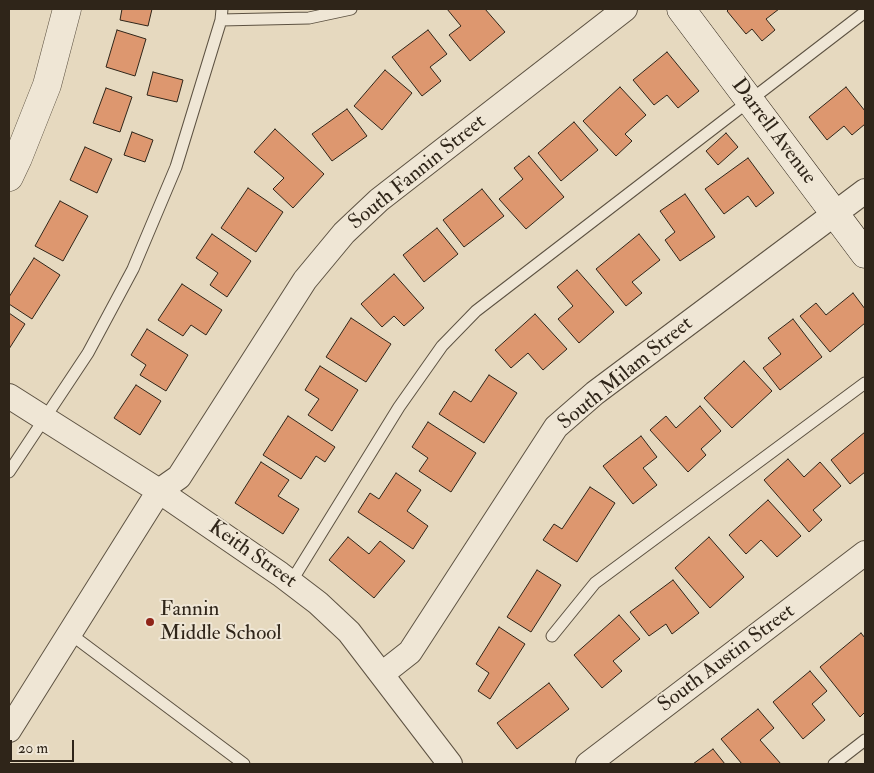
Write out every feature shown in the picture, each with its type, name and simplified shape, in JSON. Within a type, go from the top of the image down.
[{"type":"main road","points":[[9,177],[47,85],[66,9]]},
{"type":"main road","name":"Darrell Avenue","points":[[681,9],[865,254]]},
{"type":"street","name":"South Fannin Street","points":[[159,491],[179,477],[305,280],[344,233],[379,200],[626,9]]},
{"type":"street","name":"South Milam Street","points":[[382,674],[410,652],[556,427],[595,394],[865,191]]},
{"type":"street","name":"Keith Street","points":[[9,396],[159,491],[291,582],[318,603],[348,632],[450,764]]},
{"type":"street","points":[[9,730],[159,491]]},
{"type":"street","name":"South Austin Street","points":[[588,764],[865,553]]},
{"type":"lane","points":[[9,472],[88,353],[133,269],[176,167],[222,14],[309,18],[351,9]]},
{"type":"lane","points":[[291,582],[399,407],[442,346],[476,311],[865,12]]},
{"type":"lane","points":[[552,636],[595,584],[865,383]]},
{"type":"lane","points":[[70,634],[244,764]]},
{"type":"lane","points":[[834,764],[865,740]]},
{"type":"building","points":[[122,9],[152,9],[148,26],[120,20]]},
{"type":"building","points":[[447,9],[485,9],[505,32],[470,61],[449,35],[461,26]]},
{"type":"building","points":[[729,9],[779,9],[766,19],[775,30],[762,41],[752,29],[746,34],[727,11]]},
{"type":"building","points":[[117,30],[146,39],[135,76],[106,67]]},
{"type":"building","points":[[428,30],[447,54],[430,67],[441,81],[422,96],[392,57]]},
{"type":"building","points":[[667,52],[699,91],[678,108],[667,95],[654,105],[633,80]]},
{"type":"building","points":[[385,70],[412,93],[382,130],[354,106]]},
{"type":"building","points":[[153,72],[183,80],[177,102],[147,95]]},
{"type":"building","points":[[620,87],[646,115],[625,134],[632,141],[616,156],[583,121]]},
{"type":"building","points":[[846,87],[865,111],[865,124],[852,135],[844,126],[827,140],[809,117]]},
{"type":"building","points":[[106,88],[132,97],[120,132],[93,123]]},
{"type":"building","points":[[347,109],[367,136],[332,161],[312,134]]},
{"type":"building","points":[[574,122],[598,150],[561,181],[538,153]]},
{"type":"building","points":[[275,129],[324,174],[293,208],[273,189],[284,178],[254,152]]},
{"type":"building","points":[[132,132],[153,140],[145,162],[124,155]]},
{"type":"building","points":[[726,133],[738,147],[718,165],[706,151]]},
{"type":"building","points":[[85,147],[112,159],[97,193],[70,180]]},
{"type":"building","points":[[529,156],[564,197],[526,229],[499,199],[523,179],[514,168]]},
{"type":"building","points":[[748,158],[774,193],[756,207],[748,196],[724,214],[705,189]]},
{"type":"building","points":[[248,188],[283,212],[256,252],[221,228]]},
{"type":"building","points":[[482,189],[504,216],[464,247],[443,220]]},
{"type":"building","points":[[685,194],[715,237],[680,261],[665,240],[675,232],[660,211]]},
{"type":"building","points":[[60,201],[88,216],[63,261],[35,246]]},
{"type":"building","points":[[437,228],[458,254],[424,282],[403,255]]},
{"type":"building","points":[[212,234],[251,261],[227,297],[210,285],[218,273],[196,258]]},
{"type":"building","points":[[639,234],[660,260],[632,282],[642,293],[626,306],[596,269]]},
{"type":"building","points":[[34,258],[60,275],[32,319],[9,304],[9,297]]},
{"type":"building","points":[[577,270],[614,312],[579,343],[558,319],[573,306],[557,287]]},
{"type":"building","points":[[394,274],[424,308],[404,326],[394,316],[382,327],[361,304]]},
{"type":"building","points":[[182,284],[222,310],[206,335],[191,325],[183,336],[158,320]]},
{"type":"building","points":[[853,293],[865,309],[865,323],[830,352],[800,316],[816,303],[826,315]]},
{"type":"building","points":[[9,313],[25,324],[9,349]]},
{"type":"building","points":[[535,314],[567,349],[543,370],[528,353],[511,368],[495,350]]},
{"type":"building","points":[[351,318],[391,344],[366,382],[326,357]]},
{"type":"building","points":[[793,319],[822,357],[780,390],[763,368],[781,354],[768,338]]},
{"type":"building","points":[[147,329],[188,355],[166,391],[140,375],[146,365],[131,355]]},
{"type":"building","points":[[744,361],[772,391],[732,428],[704,398]]},
{"type":"building","points":[[320,366],[358,390],[332,431],[308,415],[319,399],[305,390]]},
{"type":"building","points":[[489,375],[517,393],[484,443],[439,414],[454,391],[471,402]]},
{"type":"building","points":[[136,385],[161,401],[140,435],[114,418]]},
{"type":"building","points":[[700,406],[721,431],[701,449],[706,455],[688,472],[650,430],[666,416],[676,428]]},
{"type":"building","points":[[288,416],[335,447],[325,462],[316,456],[301,479],[263,455]]},
{"type":"building","points":[[428,422],[476,453],[451,492],[419,471],[428,458],[412,447]]},
{"type":"building","points":[[865,432],[865,472],[850,484],[831,460]]},
{"type":"building","points":[[641,436],[657,457],[643,468],[657,485],[633,504],[603,466]]},
{"type":"building","points":[[788,459],[804,477],[820,462],[841,486],[813,510],[822,520],[809,532],[764,480]]},
{"type":"building","points":[[261,462],[289,480],[278,496],[299,509],[283,534],[235,503]]},
{"type":"building","points":[[396,473],[421,490],[407,511],[428,526],[413,549],[358,512],[370,493],[379,499]]},
{"type":"building","points":[[590,487],[615,503],[577,562],[543,540],[554,524],[562,529]]},
{"type":"building","points":[[768,500],[801,536],[777,557],[761,540],[746,554],[729,535]]},
{"type":"building","points":[[348,537],[369,554],[380,541],[405,561],[374,598],[329,560]]},
{"type":"building","points":[[709,537],[744,577],[710,608],[675,568]]},
{"type":"building","points":[[537,570],[561,585],[531,632],[507,617]]},
{"type":"building","points":[[673,580],[699,613],[672,634],[666,624],[649,636],[630,612]]},
{"type":"building","points":[[619,615],[640,639],[613,661],[622,671],[602,688],[574,655]]},
{"type":"building","points":[[499,627],[525,644],[490,699],[478,691],[489,673],[476,664]]},
{"type":"building","points":[[861,633],[865,638],[865,712],[860,717],[820,667]]},
{"type":"building","points":[[810,671],[827,691],[812,704],[825,720],[803,739],[773,702]]},
{"type":"building","points":[[549,683],[569,709],[517,749],[497,723]]},
{"type":"building","points":[[758,709],[774,728],[760,740],[781,764],[742,764],[721,739]]},
{"type":"building","points":[[713,749],[725,764],[693,764]]},
{"type":"place","name":"Fannin Middle School","points":[[150,622]]}]
